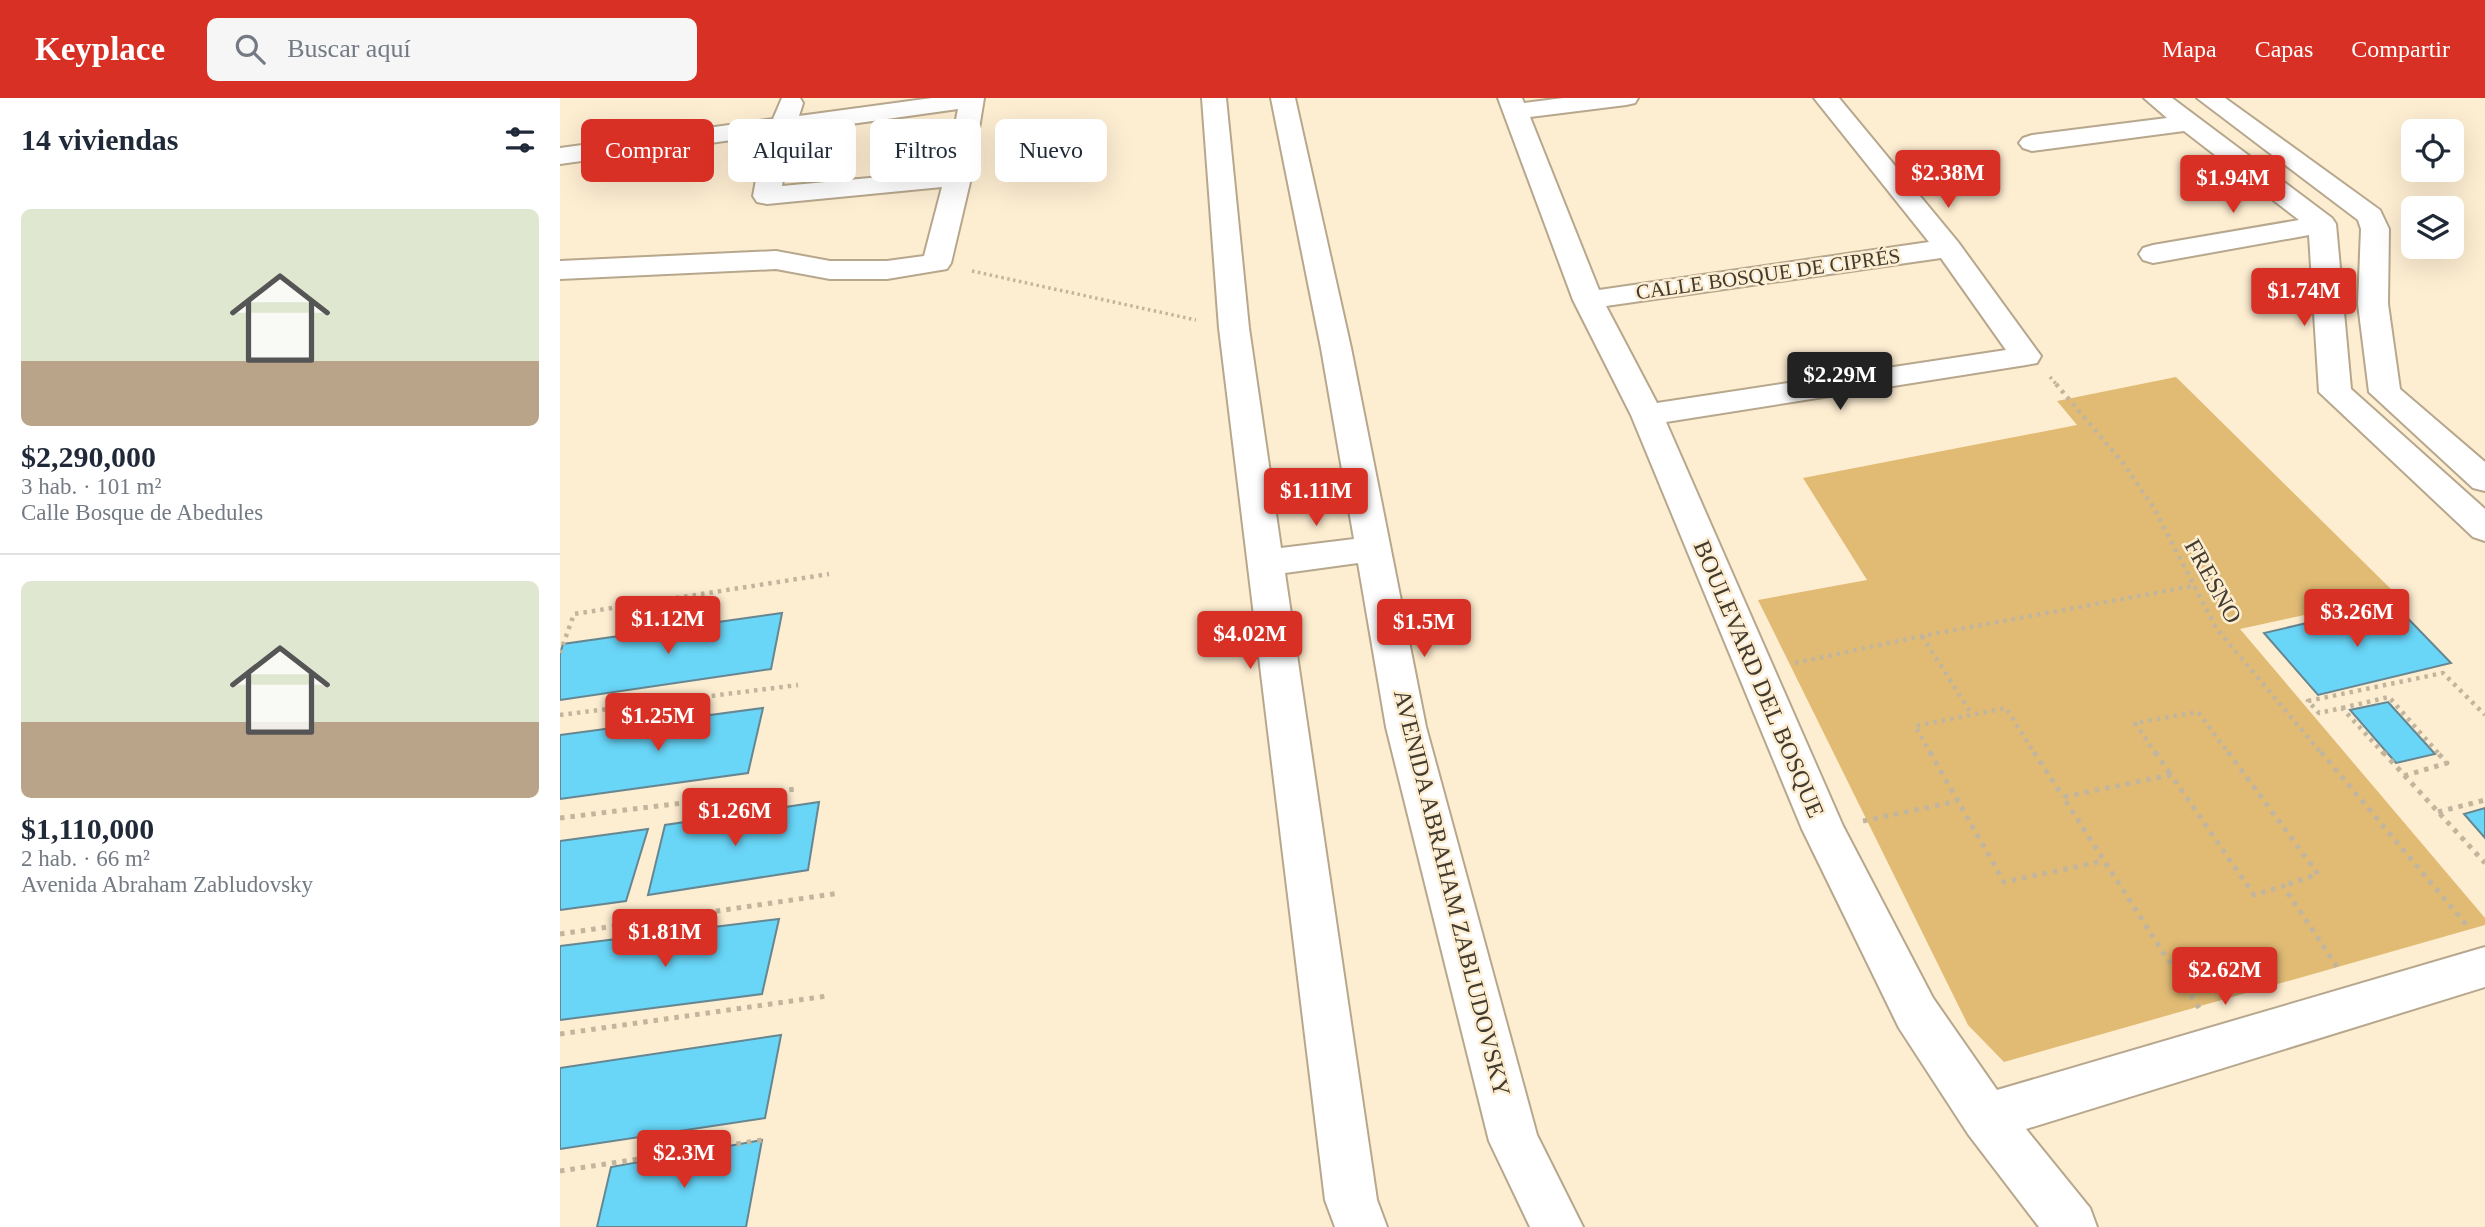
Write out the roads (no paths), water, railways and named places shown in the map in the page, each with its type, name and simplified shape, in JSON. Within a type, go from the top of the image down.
[{"type":"street","points":[[786,119],[793,98]]},
{"type":"street","points":[[1214,98],[1234,328],[1351,1200],[1361,1227]]},
{"type":"street","name":"AVENIDA ABRAHAM ZABLUDOVSKY","points":[[1283,98],[1336,348],[1406,727],[1514,1141],[1557,1227]]},
{"type":"street","points":[[1513,104],[1626,98]]},
{"type":"street","points":[[1647,415],[2026,356],[1948,248],[1826,98]]},
{"type":"street","points":[[2156,98],[2322,224],[2335,392],[2485,529]]},
{"type":"street","points":[[2209,98],[2370,216],[2375,229],[2373,304],[2385,392],[2477,465]]},
{"type":"street","points":[[827,119],[972,99],[968,119]]},
{"type":"street","name":"BOULEVARD DEL BOSQUE","points":[[1513,104],[1588,300],[1647,415],[1823,829],[1916,1013],[1986,1117],[2071,1227]]},
{"type":"street","points":[[2032,143],[2189,123]]},
{"type":"street","points":[[560,156],[728,133]]},
{"type":"street","points":[[769,182],[767,196],[916,182]]},
{"type":"street","points":[[560,270],[776,260],[830,270],[887,270],[937,263],[957,182]]},
{"type":"street","points":[[2153,254],[2322,224]]},
{"type":"street","name":"CALLE BOSQUE DE CIPRÉS","points":[[1588,300],[1948,248]]},
{"type":"street","points":[[2327,298],[2373,304]]},
{"type":"street","points":[[1266,563],[1373,549]]},
{"type":"street","points":[[1986,1117],[2361,1003],[2481,952]]}]
